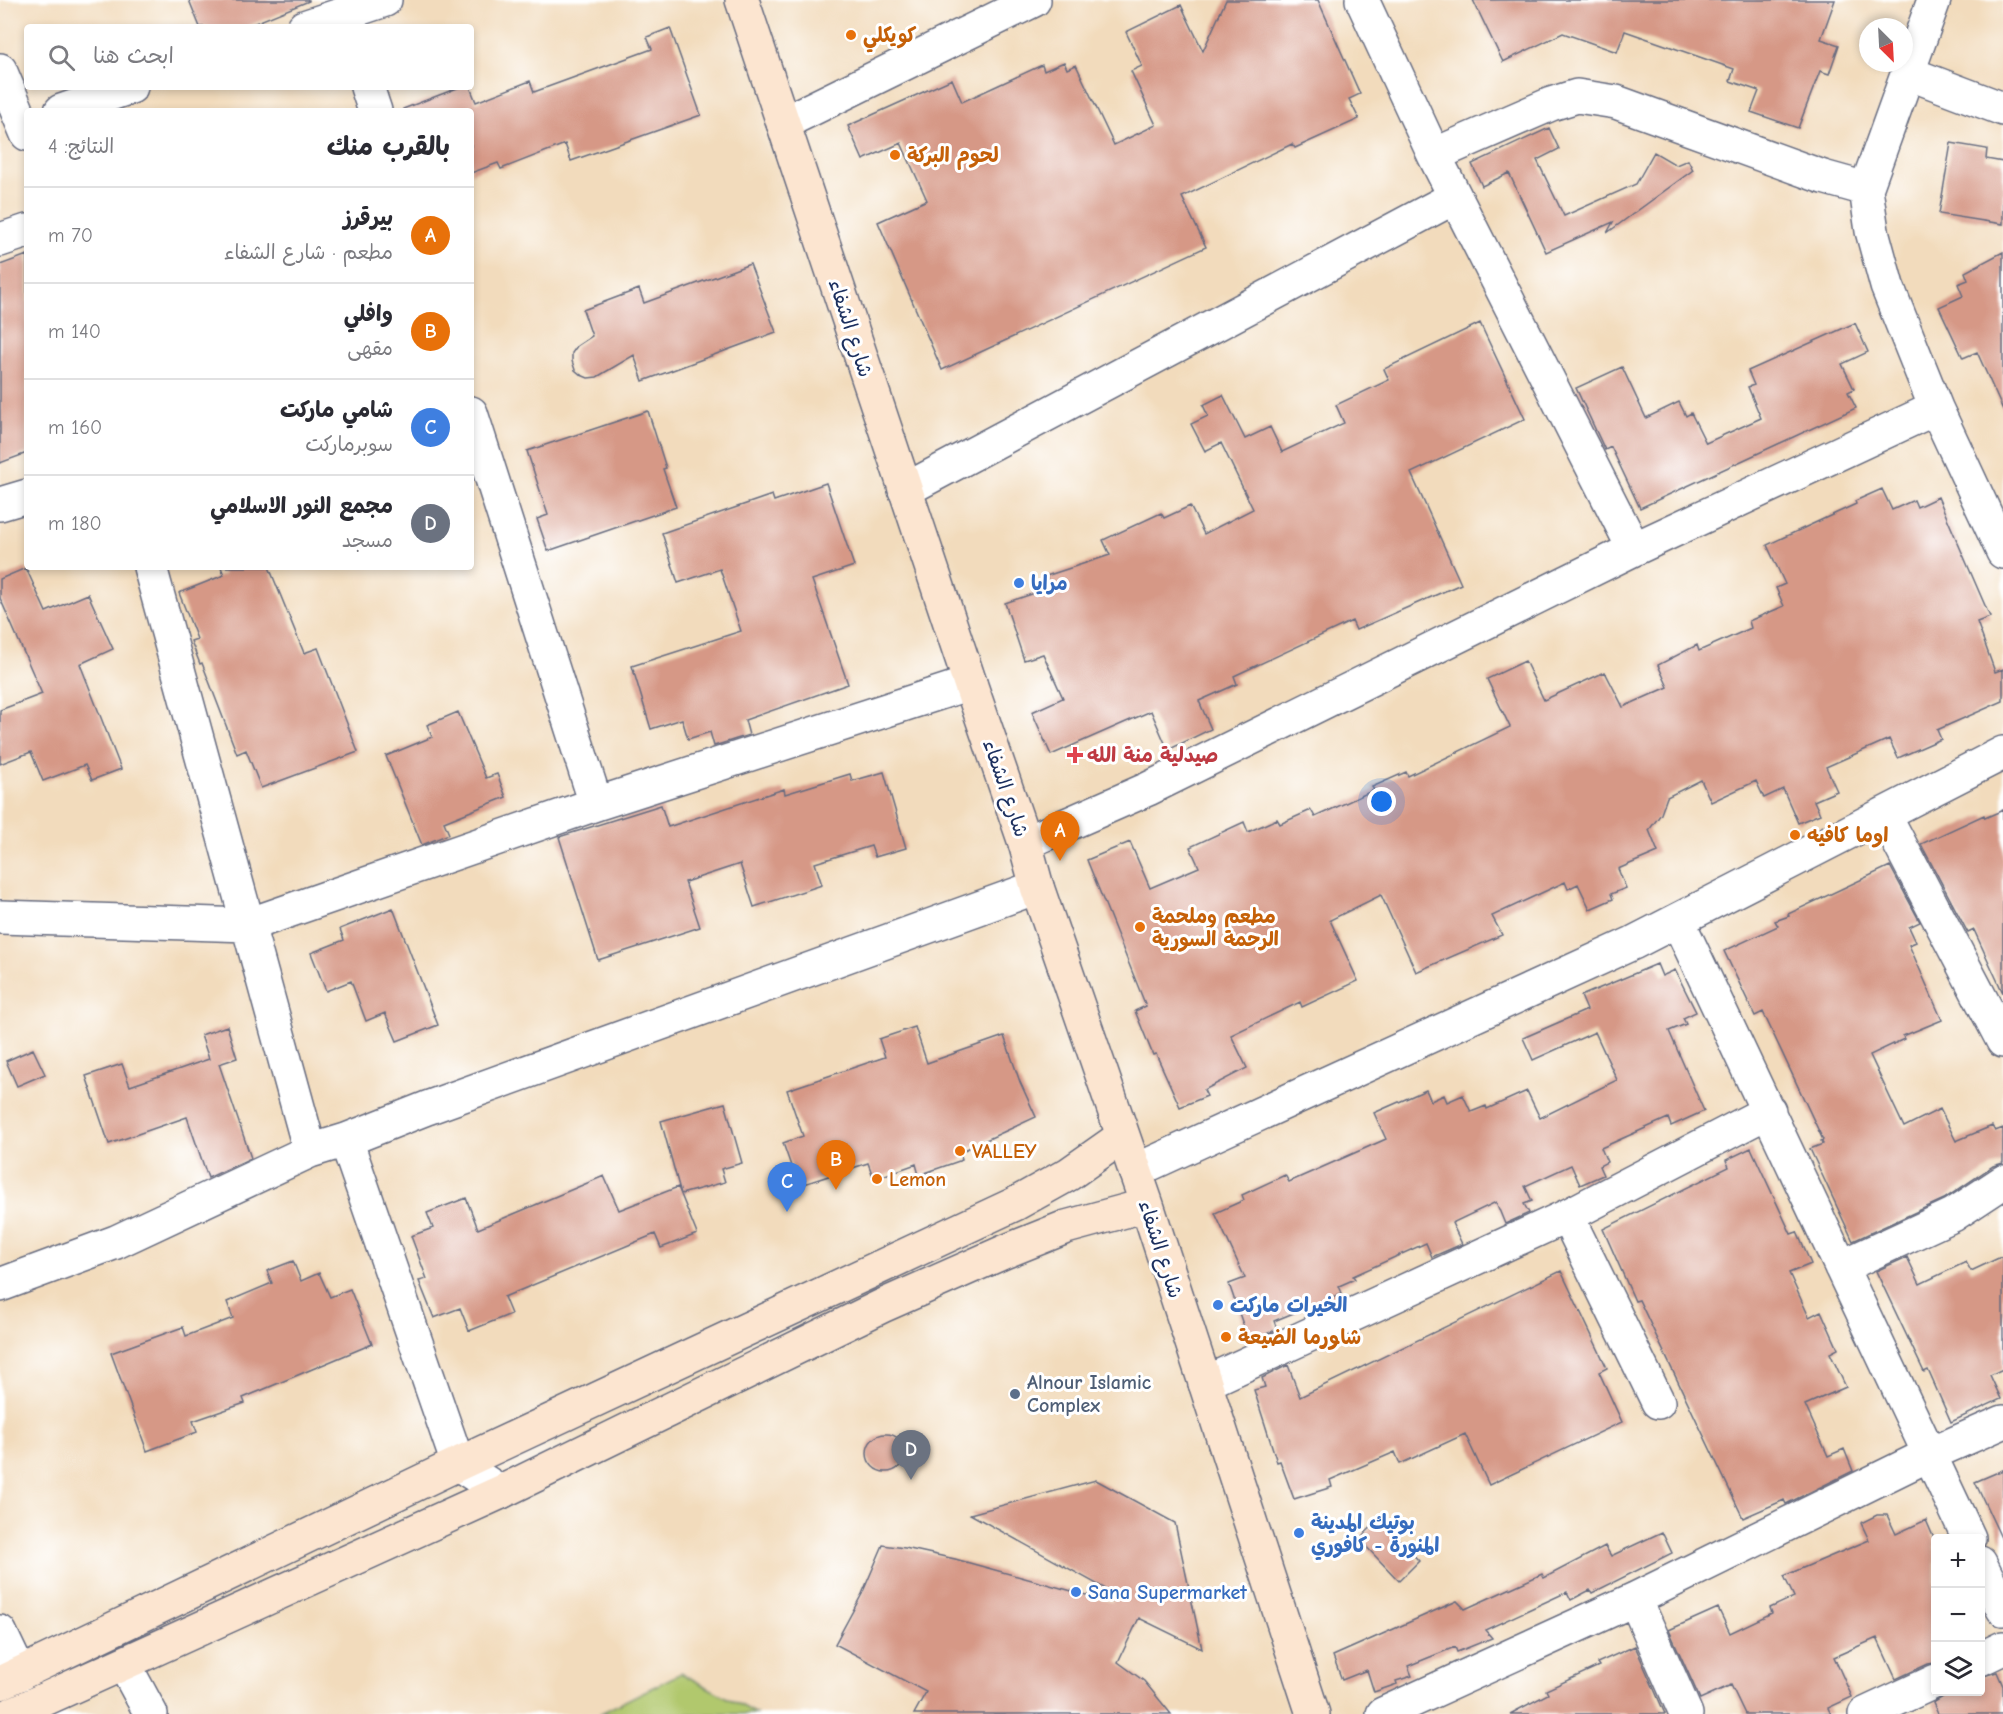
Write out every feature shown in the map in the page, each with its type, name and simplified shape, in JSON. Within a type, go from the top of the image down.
[{"type":"street","points":[[313,24],[385,0]]},
{"type":"street","name":"شارع الشفاء","points":[[742,0],[1025,843],[1037,887],[1147,1205],[1313,1714]]},
{"type":"street","points":[[783,123],[1034,0]]},
{"type":"street","points":[[1362,0],[1434,155],[1634,549]]},
{"type":"street","points":[[1934,0],[1866,189],[1872,231],[1887,286],[1936,408],[2003,552]]},
{"type":"street","points":[[0,70],[24,123]]},
{"type":"street","points":[[1908,73],[2003,109]]},
{"type":"street","points":[[70,108],[121,90]]},
{"type":"street","points":[[368,90],[374,108]]},
{"type":"street","points":[[1434,155],[1551,104],[1577,96],[1616,102],[1823,177],[1866,189]]},
{"type":"street","points":[[905,490],[1455,197]]},
{"type":"street","points":[[0,240],[24,232]]},
{"type":"street","points":[[1025,843],[1148,789],[1634,549],[1936,408]]},
{"type":"street","points":[[474,422],[596,804]]},
{"type":"street","points":[[0,504],[24,497]]},
{"type":"street","points":[[151,570],[310,1151]]},
{"type":"street","points":[[0,917],[248,925],[596,804],[970,683]]},
{"type":"street","points":[[1135,1171],[1678,921],[2003,753]]},
{"type":"street","points":[[1884,814],[2000,1029]]},
{"type":"street","points":[[0,1285],[116,1242],[310,1151],[346,1140],[427,1108],[1037,887]]},
{"type":"street","points":[[1678,921],[1967,1534]]},
{"type":"street","points":[[1205,1383],[1567,1216],[1769,1111]]},
{"type":"street","points":[[0,1632],[10,1678],[458,1464],[1015,1204],[1069,1174],[1123,1136]]},
{"type":"street","points":[[346,1140],[458,1464],[501,1492]]},
{"type":"street","points":[[1840,1267],[1953,1215],[2003,1182]]},
{"type":"street","points":[[12,1714],[501,1492],[876,1310],[994,1256],[1066,1227],[1147,1205]]},
{"type":"street","points":[[1567,1216],[1658,1402]]},
{"type":"street","points":[[1383,1714],[1635,1599],[1928,1455],[2003,1422]]},
{"type":"street","points":[[1985,1573],[2003,1609]]},
{"type":"street","points":[[1635,1599],[1686,1714]]},
{"type":"street","points":[[1985,1657],[2003,1648]]},
{"type":"street","points":[[124,1664],[151,1714]]},
{"type":"street","points":[[1866,1714],[1931,1683]]},
{"type":"green space","points":[[681,1673],[757,1714],[599,1714]]},
{"type":"building","points":[[189,0],[309,0],[252,24],[199,24]]},
{"type":"building","points":[[1226,0],[1318,0],[1360,94],[1349,99],[1359,119],[1295,148],[1292,144],[1182,197],[1206,247],[942,370],[878,222],[927,200],[901,143],[863,160],[848,126],[952,79],[962,102],[1042,65],[1044,71],[1064,62],[1067,69],[1076,65],[1114,145],[1156,125],[1131,71],[1142,66],[1126,32],[1181,5],[1203,51]]},
{"type":"building","points":[[1473,0],[1835,0],[1821,39],[1839,45],[1829,74],[1820,71],[1798,128],[1751,112],[1759,91],[1730,81],[1734,69],[1625,31],[1617,52],[1563,33],[1503,62]]},
{"type":"building","points":[[670,28],[701,115],[571,161],[565,144],[501,169],[498,163],[474,172],[474,108],[406,108],[452,90],[471,90],[476,102],[530,81],[534,92],[652,49],[647,37]]},
{"type":"building","points":[[1549,128],[1559,149],[1537,160],[1564,216],[1636,184],[1654,152],[1676,165],[1688,160],[1693,170],[1607,233],[1613,222],[1546,252],[1509,173],[1482,186],[1472,164]]},
{"type":"building","points":[[1951,143],[1987,149],[1986,159],[2003,162],[2003,224],[1939,214]]},
{"type":"building","points":[[2003,252],[2003,410],[1977,352],[1963,358],[1939,307],[1963,296],[1958,284],[1968,280],[1965,272]]},
{"type":"building","points":[[24,256],[24,454],[0,463],[0,265]]},
{"type":"building","points":[[750,264],[776,332],[643,381],[634,355],[597,377],[588,378],[575,370],[572,353],[577,346],[592,336],[583,310],[639,289],[644,303]]},
{"type":"building","points":[[1480,323],[1525,419],[1411,473],[1461,584],[1356,630],[1352,621],[1234,676],[1237,684],[1199,701],[1211,729],[1168,750],[1151,711],[1051,755],[1032,712],[1063,698],[1043,654],[1024,660],[1005,603],[1050,588],[1046,576],[1110,555],[1103,540],[1161,513],[1164,518],[1190,506],[1204,534],[1253,509],[1221,443],[1205,451],[1191,424],[1208,416],[1203,405],[1223,395],[1245,439],[1270,427],[1282,452],[1344,423],[1336,405],[1389,380],[1384,369]]},
{"type":"building","points":[[1855,323],[1868,352],[1842,364],[1854,389],[1848,392],[1856,408],[1640,508],[1611,447],[1605,450],[1576,388],[1622,367],[1646,418],[1679,402],[1686,416],[1691,413],[1706,443],[1761,418],[1748,387],[1754,385],[1748,371]]},
{"type":"building","points":[[648,411],[666,468],[663,469],[676,507],[548,551],[537,519],[548,515],[527,451]]},
{"type":"building","points":[[826,483],[854,566],[812,580],[848,684],[745,720],[749,735],[714,746],[710,732],[688,739],[682,719],[651,729],[632,666],[741,631],[720,569],[678,583],[662,533],[772,495],[774,501]]},
{"type":"building","points":[[1882,489],[1892,510],[1914,500],[1917,507],[1938,497],[1990,617],[1977,622],[1995,672],[2003,669],[2003,701],[1937,730],[1941,739],[1898,758],[1889,739],[1826,767],[1837,791],[1814,801],[1820,814],[1798,823],[1783,789],[1764,798],[1756,781],[1711,802],[1701,780],[1667,797],[1661,814],[1649,830],[1658,852],[1618,869],[1626,888],[1611,894],[1613,899],[1590,909],[1578,884],[1568,889],[1565,882],[1492,916],[1502,935],[1416,972],[1381,895],[1330,920],[1358,981],[1302,1007],[1300,1002],[1231,1035],[1247,1068],[1204,1090],[1207,1096],[1180,1107],[1156,1054],[1153,1055],[1135,1011],[1146,1006],[1087,860],[1130,842],[1150,888],[1199,867],[1190,847],[1244,822],[1248,832],[1277,819],[1280,824],[1311,810],[1315,817],[1374,790],[1372,787],[1406,772],[1408,776],[1510,727],[1487,679],[1525,661],[1544,700],[1605,672],[1623,707],[1668,687],[1658,665],[1697,645],[1699,651],[1751,628],[1749,621],[1784,606],[1776,588],[1785,584],[1767,545],[1856,504],[1855,501]]},
{"type":"building","points":[[24,569],[27,570],[46,612],[88,594],[113,649],[80,664],[121,769],[92,780],[85,765],[43,781],[31,752],[0,764],[0,710],[42,694],[0,598],[0,579]]},
{"type":"building","points":[[222,570],[270,570],[304,653],[318,648],[358,752],[261,788],[246,750],[237,754],[202,663],[200,664],[191,641],[197,639],[179,593],[224,575]]},
{"type":"building","points":[[458,712],[486,778],[497,774],[506,797],[444,822],[449,834],[422,845],[386,756],[432,737],[427,725]]},
{"type":"building","points":[[884,772],[906,848],[875,857],[871,846],[815,863],[822,885],[754,907],[740,864],[685,882],[700,927],[598,960],[559,837],[661,805],[668,827],[784,789],[785,794],[850,774],[852,781]]},
{"type":"building","points":[[2003,810],[2003,993],[1974,930],[1968,933],[1921,844],[1984,815],[1985,818]]},
{"type":"building","points":[[1890,866],[1920,922],[1909,927],[1916,942],[1909,945],[1942,1020],[1903,1036],[1904,1039],[1870,1055],[1904,1127],[1940,1109],[1956,1141],[1992,1126],[1995,1131],[2003,1128],[2003,1163],[1993,1166],[1944,1199],[1853,1241],[1810,1149],[1823,1144],[1821,1141],[1823,1140],[1763,1012],[1755,1016],[1724,951],[1778,926],[1775,921],[1789,916],[1788,914]]},
{"type":"building","points":[[393,908],[438,1025],[397,1041],[385,1013],[366,1021],[351,981],[326,991],[311,953],[344,940],[340,929]]},
{"type":"building","points":[[1657,964],[1662,976],[1675,970],[1696,1012],[1683,1018],[1686,1024],[1669,1031],[1704,1111],[1671,1126],[1668,1118],[1601,1148],[1607,1162],[1599,1166],[1603,1175],[1580,1185],[1571,1165],[1525,1186],[1532,1201],[1524,1204],[1529,1213],[1505,1224],[1496,1202],[1452,1223],[1462,1244],[1432,1257],[1426,1243],[1353,1276],[1355,1279],[1339,1286],[1342,1293],[1274,1321],[1277,1329],[1249,1342],[1229,1284],[1245,1278],[1215,1213],[1244,1200],[1242,1195],[1285,1175],[1289,1182],[1386,1139],[1374,1113],[1426,1090],[1431,1101],[1444,1095],[1447,1102],[1463,1095],[1471,1112],[1486,1106],[1487,1109],[1527,1091],[1540,1118],[1617,1080],[1595,1032],[1533,1060],[1523,1038],[1587,1010],[1581,996]]},
{"type":"building","points":[[227,1026],[237,1058],[219,1064],[251,1158],[208,1178],[187,1117],[109,1144],[86,1076],[122,1064],[130,1086],[209,1059],[201,1035]]},
{"type":"building","points":[[915,1027],[927,1063],[1004,1036],[1020,1082],[1036,1117],[960,1152],[962,1160],[919,1175],[916,1164],[874,1179],[868,1163],[798,1186],[783,1143],[803,1136],[787,1090],[885,1057],[879,1039]]},
{"type":"building","points":[[33,1049],[45,1074],[17,1086],[6,1061]]},
{"type":"building","points":[[725,1103],[742,1163],[721,1169],[725,1182],[681,1194],[661,1121]]},
{"type":"building","points":[[1751,1148],[1791,1234],[1797,1232],[1811,1264],[1789,1273],[1809,1317],[1821,1311],[1838,1349],[1830,1353],[1846,1387],[1805,1405],[1828,1456],[1844,1449],[1853,1471],[1786,1504],[1784,1500],[1743,1518],[1639,1300],[1635,1301],[1603,1229],[1729,1167],[1726,1160]]},
{"type":"building","points":[[604,1176],[619,1210],[678,1187],[697,1234],[661,1248],[655,1234],[504,1297],[511,1314],[469,1331],[460,1308],[434,1318],[419,1281],[427,1279],[411,1236],[433,1228],[427,1213],[466,1198],[478,1229]]},
{"type":"building","points":[[2003,1256],[2003,1369],[1990,1375],[2001,1399],[1951,1422],[1928,1370],[1924,1372],[1876,1271],[1907,1257],[1920,1284],[1966,1262],[1971,1271]]},
{"type":"building","points":[[293,1261],[301,1281],[319,1273],[330,1297],[350,1289],[372,1344],[243,1398],[245,1403],[193,1421],[197,1432],[147,1451],[111,1353],[183,1327],[186,1336],[233,1318],[227,1302],[272,1283],[267,1271]]},
{"type":"building","points":[[1561,1271],[1607,1368],[1599,1372],[1622,1422],[1489,1485],[1465,1434],[1400,1464],[1395,1452],[1330,1480],[1332,1487],[1294,1499],[1280,1461],[1277,1462],[1254,1390],[1265,1387],[1262,1378],[1288,1365],[1300,1397]]},
{"type":"building","points":[[886,1434],[899,1440],[905,1453],[899,1466],[886,1472],[873,1466],[867,1453],[873,1440]]},
{"type":"building","points":[[2003,1470],[2003,1542],[1975,1482]]},
{"type":"building","points":[[1096,1480],[1175,1523],[1202,1649],[1139,1618],[1118,1662],[1144,1681],[1171,1714],[914,1714],[926,1692],[835,1644],[862,1594],[883,1545],[955,1559],[1112,1602],[1115,1594],[970,1514]]},
{"type":"building","points":[[1877,1515],[1887,1515],[1896,1534],[1926,1520],[1932,1534],[1931,1664],[1896,1679],[1877,1638],[1834,1657],[1852,1697],[1828,1708],[1831,1714],[1745,1714],[1731,1685],[1700,1699],[1669,1630],[1718,1608],[1730,1633],[1772,1613],[1770,1608],[1794,1597],[1784,1576],[1869,1540],[1861,1523]]},
{"type":"building","points":[[1380,1519],[1419,1561],[1399,1581],[1359,1539]]},
{"type":"building","points":[[1662,1532],[1672,1553],[1592,1593],[1590,1590],[1571,1600],[1567,1592],[1485,1630],[1492,1638],[1457,1652],[1455,1647],[1408,1666],[1412,1676],[1396,1681],[1397,1684],[1374,1692],[1367,1670],[1342,1680],[1333,1656],[1457,1601],[1465,1609],[1542,1574],[1544,1578],[1605,1546],[1611,1556]]},
{"type":"building","points":[[1635,1646],[1665,1714],[1510,1714],[1548,1694],[1546,1690],[1599,1666],[1597,1663]]},
{"type":"building","points":[[1997,1672],[2003,1686],[2003,1714],[1938,1714],[1933,1703],[1944,1696],[1985,1696],[1985,1676]]},
{"type":"place","name":"كويكلي","points":[[851,35]]},
{"type":"place","name":"لحوم البركة","points":[[895,155]]},
{"type":"place","name":"مرايا","points":[[1019,583]]},
{"type":"place","name":"صيدلية منة الله","points":[[1075,755]]},
{"type":"place","name":"اوما كافيه","points":[[1795,835]]},
{"type":"place","name":"بيرقرز","points":[[1060,861]]},
{"type":"place","name":"مطعم وملحمة الرحمة السورية","points":[[1140,927]]},
{"type":"place","name":"VALLEY","points":[[960,1151]]},
{"type":"place","name":"Lemon","points":[[877,1179]]},
{"type":"place","name":"وافلي","points":[[836,1190]]},
{"type":"place","name":"شامي ماركت","points":[[787,1212]]},
{"type":"place","name":"الخيرات ماركت","points":[[1218,1305]]},
{"type":"place","name":"شاورما الضيعة","points":[[1226,1337]]},
{"type":"place","name":"Alnour Islamic Complex","points":[[1015,1394]]},
{"type":"place","name":"مجمع النور الاسلامي","points":[[911,1480]]},
{"type":"place","name":"بوتيك المدينة المنورة - كافوري","points":[[1299,1533]]},
{"type":"place","name":"Sana Supermarket","points":[[1076,1592]]}]
